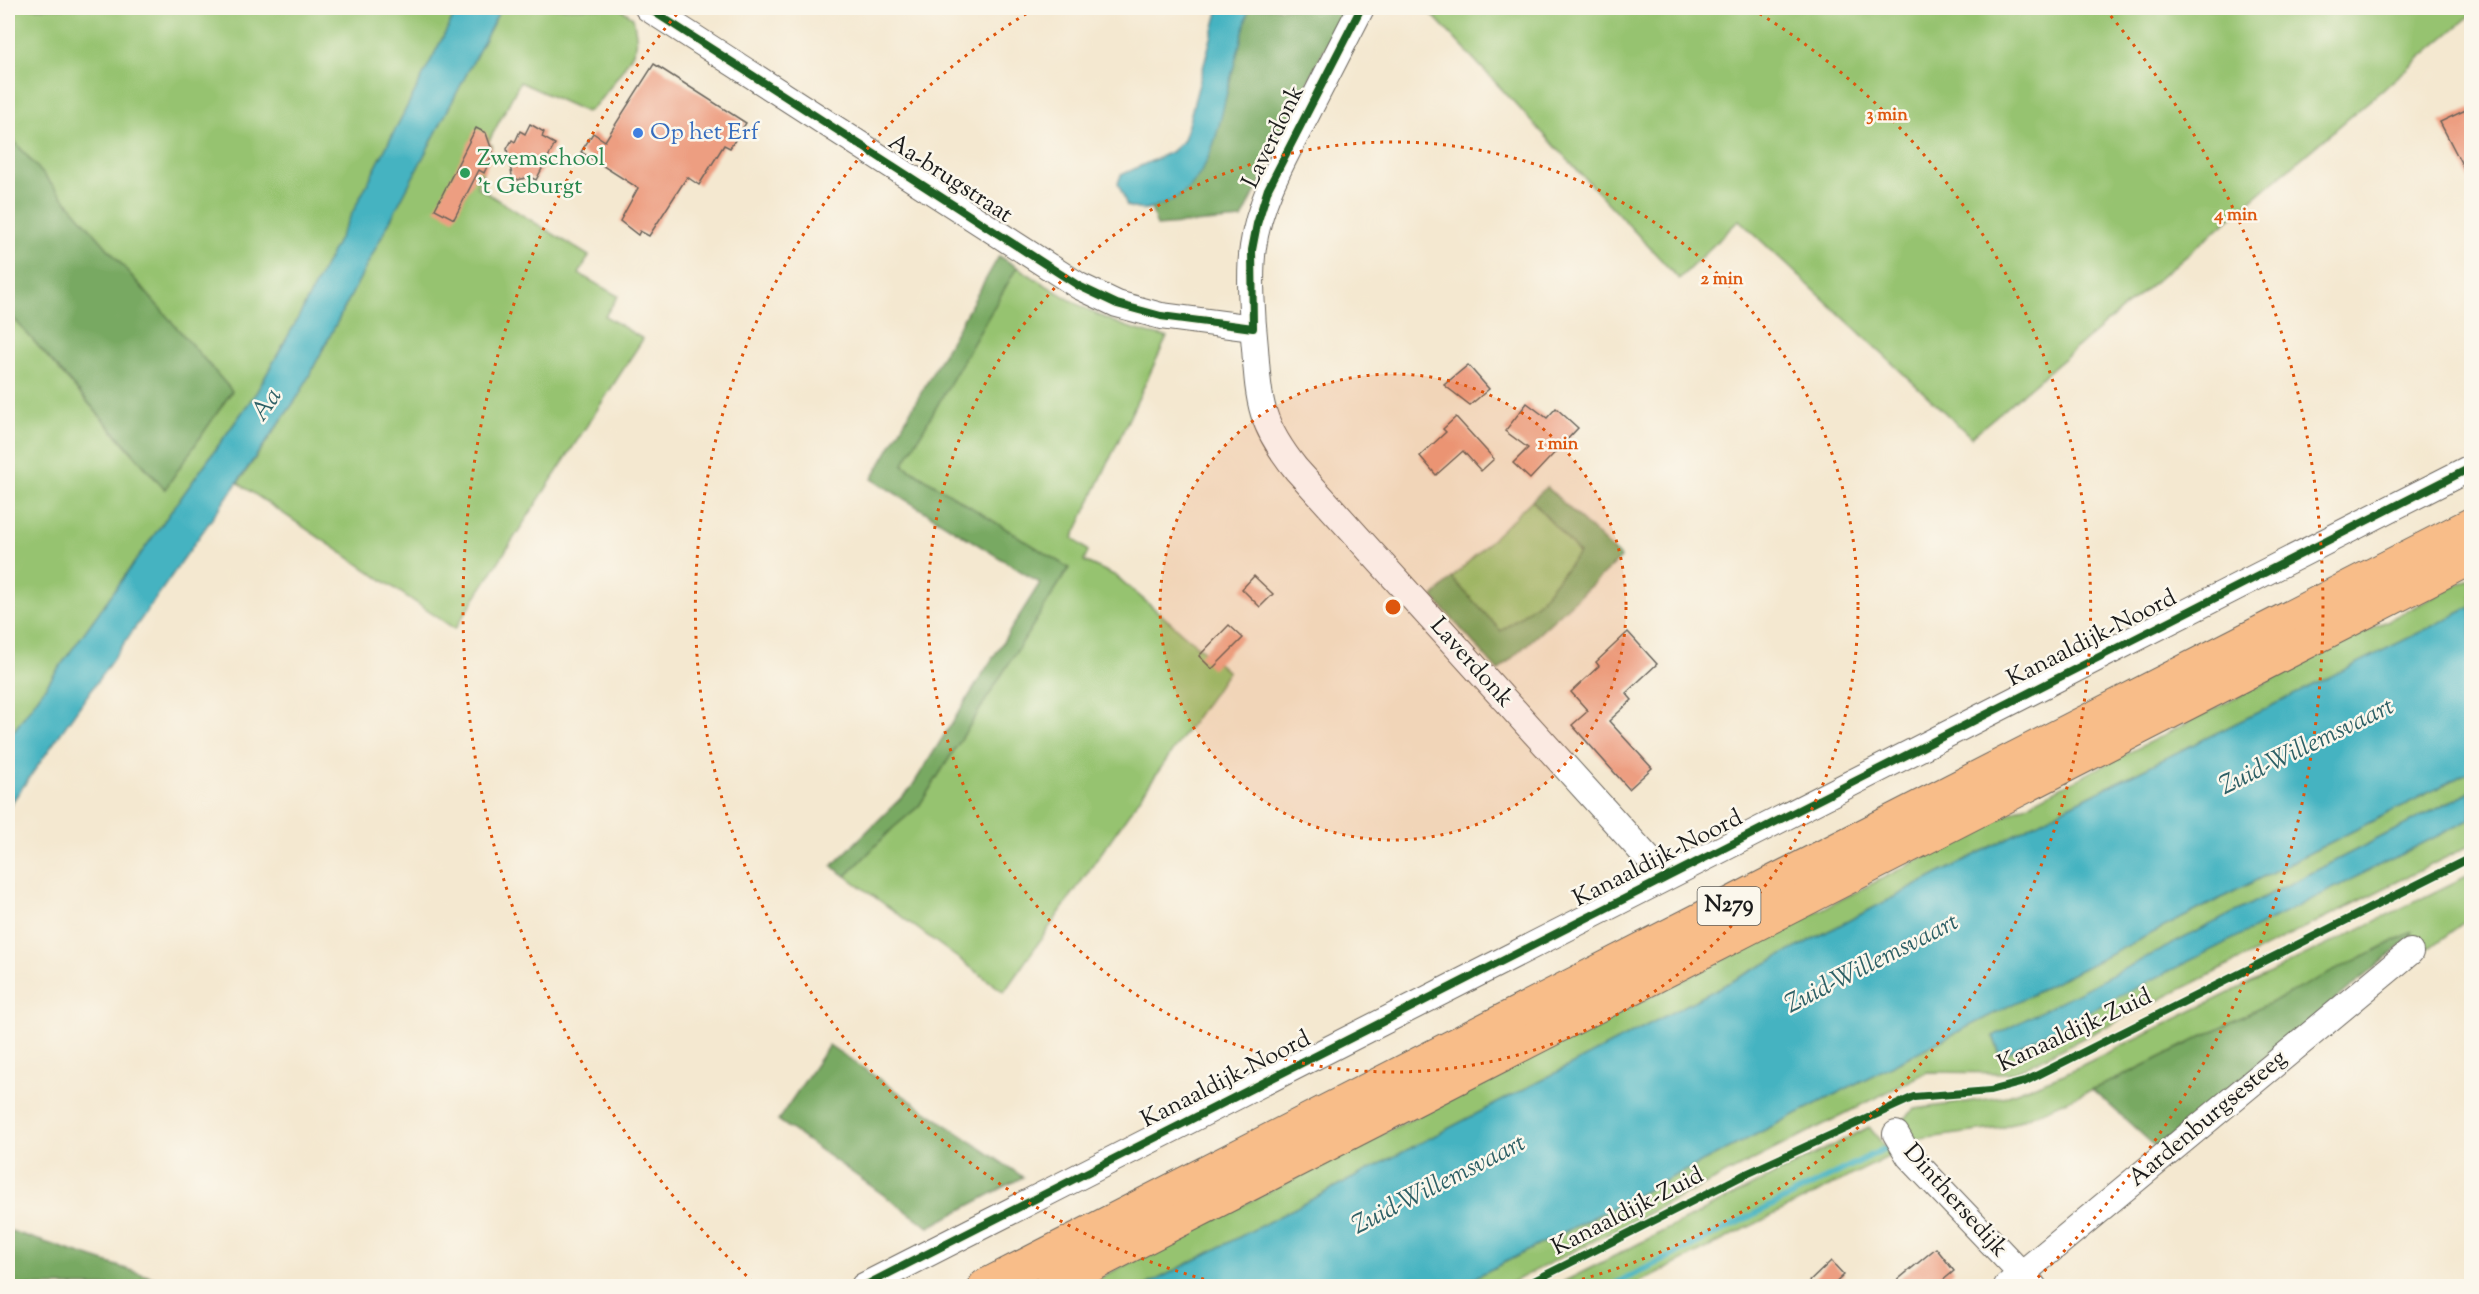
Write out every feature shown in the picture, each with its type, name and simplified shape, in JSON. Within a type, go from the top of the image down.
[{"type":"highway","name":"N279","points":[[985,1287],[2472,524]]},
{"type":"highway","name":"N279","points":[[1051,1287],[2472,557]]},
{"type":"street","name":"Aa-brugstraat","points":[[648,8],[1079,286],[1117,304],[1161,316],[1253,328]]},
{"type":"street","name":"Laverdonk","points":[[1361,8],[1268,189],[1257,224],[1252,250],[1253,328],[1258,393],[1266,425],[1279,448],[1665,877]]},
{"type":"street","name":"Kanaaldijk-Noord","points":[[864,1287],[2472,467]]},
{"type":"street","name":"Aardenburgsesteeg","points":[[2021,1282],[2410,952]]},
{"type":"street","name":"Dinthersedijk","points":[[1896,1134],[1909,1156],[2021,1282]]},
{"type":"green space","points":[[8,8],[458,8],[297,320],[256,393],[8,739],[8,312],[164,489],[232,391],[8,134]]},
{"type":"green space","points":[[501,8],[619,8],[633,17],[636,45],[606,93],[586,112],[520,82],[488,143],[492,145],[477,187],[589,256],[579,274],[618,296],[605,316],[643,339],[455,629],[238,483],[299,395]]},
{"type":"green space","points":[[1249,8],[1344,8],[1242,219],[1157,226],[1151,208],[1164,204],[1207,160]]},
{"type":"green space","points":[[1426,8],[2471,8],[2472,14],[1971,437],[1739,220],[1679,279]]},
{"type":"green space","points":[[8,134],[232,391],[165,489],[8,312]]},
{"type":"green space","points":[[999,256],[1017,267],[903,465],[1069,568],[919,806],[893,828],[846,876],[832,866],[911,788],[1040,583],[872,479]]},
{"type":"green space","points":[[1017,267],[1106,319],[1167,337],[1073,538],[1088,551],[1084,561],[1116,576],[1228,672],[1004,992],[846,876],[893,828],[919,806],[1069,568],[903,465]]},
{"type":"green space","points":[[1547,487],[1621,558],[1498,671],[1433,597],[1452,578],[1501,631],[1539,602],[1579,553],[1532,500]]},
{"type":"green space","points":[[1532,500],[1579,553],[1539,602],[1501,631],[1452,578]]},
{"type":"green space","points":[[2471,578],[2471,607],[2081,800],[1145,1286],[1084,1286]]},
{"type":"green space","points":[[2471,771],[2471,791],[1993,1036],[2000,1055],[2471,819],[2471,845],[2013,1073],[1927,1072],[1505,1286],[1458,1286]]},
{"type":"green space","points":[[2471,874],[2471,917],[2421,954],[2410,938],[2411,933],[2119,1078],[2002,1128],[1913,1140],[1902,1121],[1915,1109],[2003,1097],[2064,1074]]},
{"type":"green space","points":[[2412,932],[2410,938],[2157,1148],[2092,1089],[2119,1078]]},
{"type":"green space","points":[[829,1045],[1023,1177],[929,1227],[778,1120]]},
{"type":"green space","points":[[1869,1127],[1892,1155],[1632,1286],[1555,1286]]},
{"type":"green space","points":[[8,1230],[175,1285],[180,1286],[8,1286]]},
{"type":"water","name":"Aa","points":[[458,8],[501,8],[299,395],[8,808],[8,739],[256,393],[297,320]]},
{"type":"water","points":[[1219,8],[1249,8],[1221,120],[1209,156],[1200,173],[1176,199],[1146,209],[1127,206],[1118,183],[1121,175],[1171,152],[1184,140]]},
{"type":"water","name":"Zuid-Willemsvaart","points":[[2471,607],[2471,771],[1458,1286],[1145,1286],[2081,800]]},
{"type":"water","points":[[2471,791],[2471,819],[2001,1056],[1993,1036]]},
{"type":"building","points":[[654,64],[746,123],[730,148],[724,145],[699,185],[687,177],[649,236],[640,231],[638,235],[620,221],[638,188],[581,152],[593,133],[605,141]]},
{"type":"building","points":[[2472,107],[2472,184],[2440,122]]},
{"type":"building","points":[[530,124],[544,132],[542,137],[555,144],[536,180],[530,177],[513,181],[507,149],[512,140],[515,142],[520,131],[525,134]]},
{"type":"building","points":[[476,128],[486,133],[493,153],[484,173],[479,170],[454,219],[435,209]]},
{"type":"building","points":[[1468,365],[1489,389],[1470,405],[1444,385]]},
{"type":"building","points":[[1527,403],[1547,418],[1556,408],[1578,428],[1530,479],[1513,463],[1528,448],[1505,431]]},
{"type":"building","points":[[1456,417],[1494,459],[1481,471],[1463,451],[1436,475],[1420,456],[1446,432],[1443,429]]},
{"type":"building","points":[[1254,576],[1273,594],[1260,607],[1242,589]]},
{"type":"building","points":[[1229,625],[1243,638],[1212,669],[1199,656]]},
{"type":"building","points":[[1628,632],[1657,664],[1626,693],[1632,700],[1609,721],[1652,768],[1629,789],[1572,725],[1588,711],[1571,692],[1599,666],[1596,662]]},
{"type":"building","points":[[1936,1248],[1954,1271],[1935,1287],[1889,1287]]},
{"type":"building","points":[[1831,1261],[1844,1275],[1831,1287],[1804,1287]]},
{"type":"waterway","points":[[1611,1286],[1886,1148]]},
{"type":"cycle path","points":[[648,8],[1079,286],[1117,304],[1161,316],[1253,328],[1252,250],[1268,189],[1361,8]]},
{"type":"cycle path","points":[[864,1286],[2472,467]]},
{"type":"cycle path","name":"Kanaaldijk-Zuid","points":[[1524,1286],[1742,1176],[1914,1097],[1990,1091],[2024,1082],[2472,857]]},
{"type":"place","name":"Op het Erf","points":[[638,133]]},
{"type":"place","name":"Zwemschool 't Geburgt","points":[[465,173]]}]
